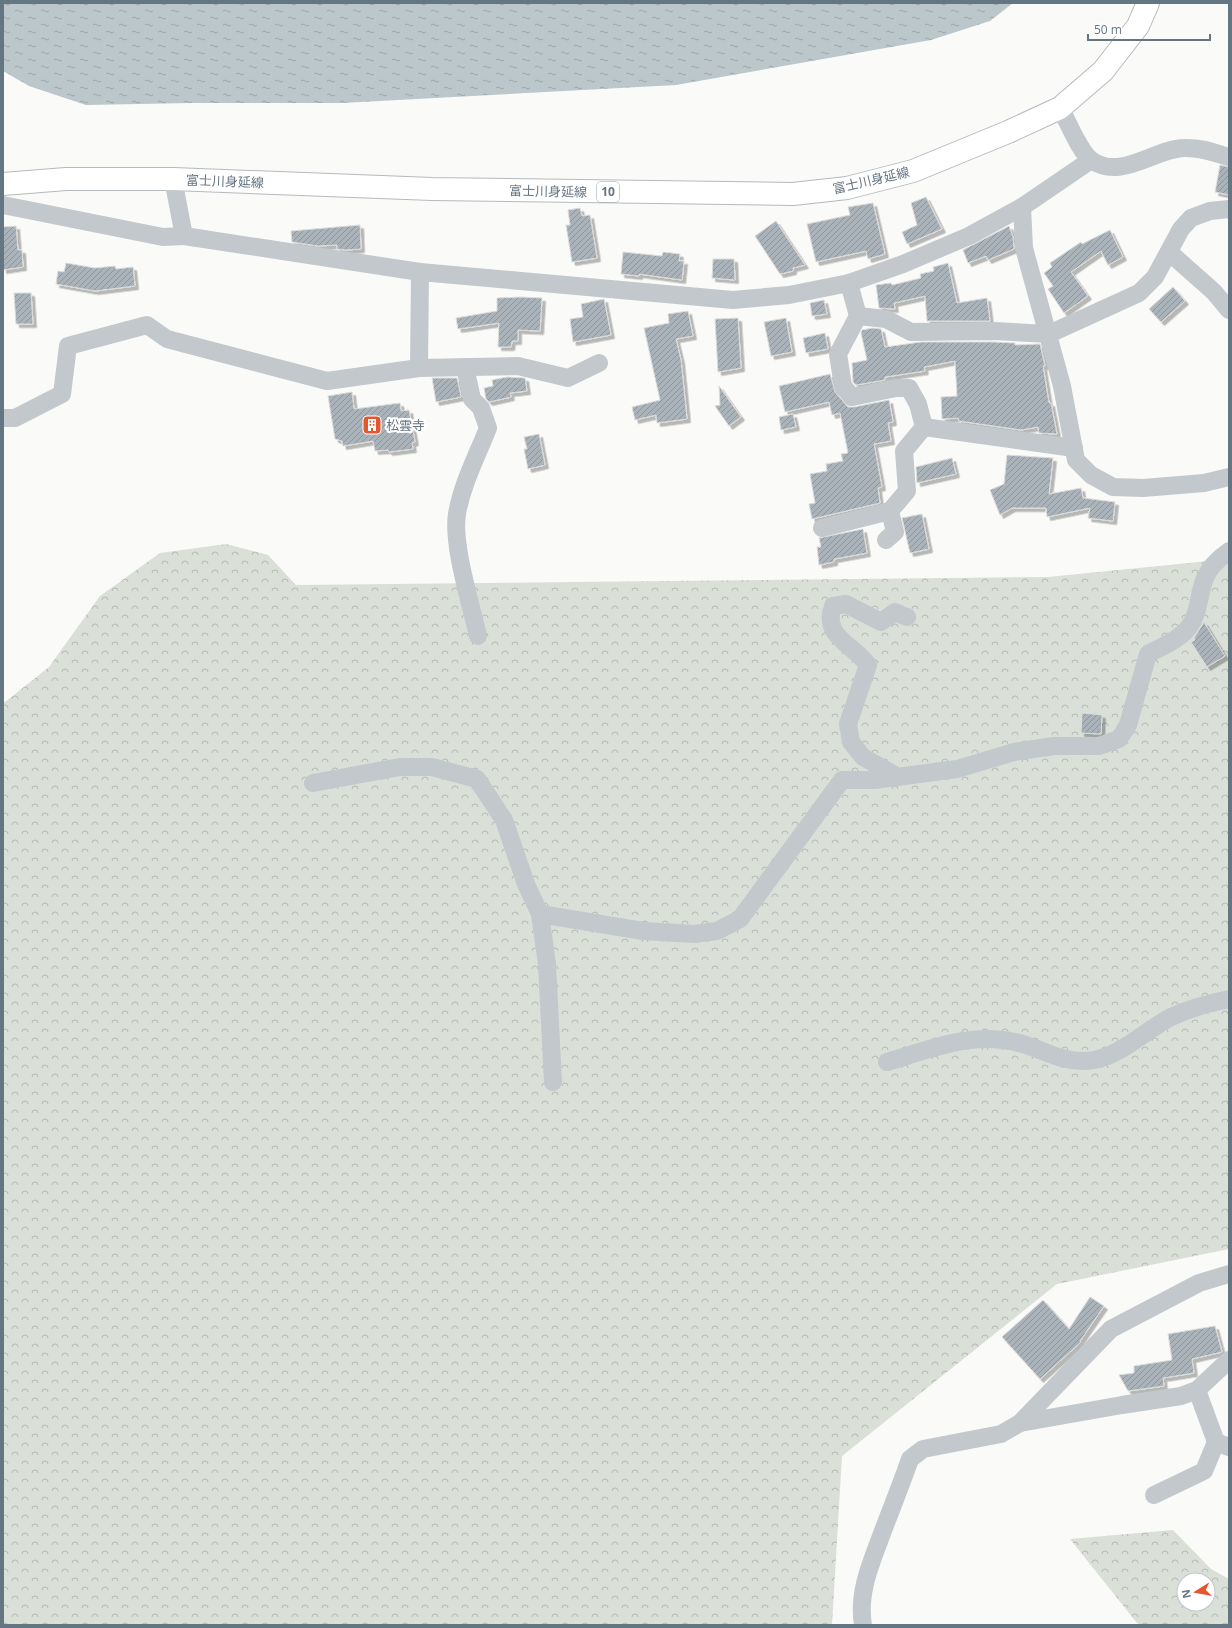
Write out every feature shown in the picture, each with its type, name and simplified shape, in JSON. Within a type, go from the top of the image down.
[{"type":"main road","name":"富士川身延線","points":[[3,184],[66,179],[173,179],[432,189],[793,194],[847,188],[913,170],[1008,132],[1060,108],[1103,70],[1138,26],[1148,3]]},
{"type":"street","points":[[1060,108],[1082,148],[1091,160],[1104,166],[1119,167],[1184,148],[1199,148],[1229,157]]},
{"type":"street","points":[[3,205],[163,237],[184,236],[420,272],[733,300],[789,295],[849,282],[903,264],[962,239],[1022,207],[1091,160]]},
{"type":"street","points":[[173,179],[184,236]]},
{"type":"street","points":[[1022,207],[1024,248],[1049,334],[1062,386],[1076,460],[1091,476],[1113,487],[1143,488],[1204,483],[1229,477]]},
{"type":"street","points":[[858,316],[886,319],[911,332],[994,331],[1049,334],[1139,293],[1155,277],[1181,229],[1191,218],[1210,211],[1229,209]]},
{"type":"street","points":[[1169,252],[1214,292],[1229,310]]},
{"type":"street","points":[[419,368],[420,272]]},
{"type":"street","points":[[849,282],[858,316],[838,354],[843,386],[852,397],[896,388],[909,388],[918,404],[924,427]]},
{"type":"street","points":[[3,418],[15,418],[62,394],[68,346],[147,325],[167,339],[327,381],[419,368],[518,366],[568,378],[599,363]]},
{"type":"street","points":[[465,367],[472,399],[481,408],[488,428],[462,493],[457,515],[458,550],[478,636]]},
{"type":"street","points":[[924,427],[1074,448]]},
{"type":"street","points":[[822,528],[890,511],[907,490],[904,451],[924,427]]},
{"type":"street","points":[[886,540],[895,532],[890,511]]},
{"type":"street","points":[[540,914],[643,931],[694,934],[717,932],[740,919],[842,780],[874,780],[957,769],[1014,752],[1054,746],[1099,746],[1119,739],[1128,725],[1148,654],[1173,640],[1188,628],[1198,611],[1205,578],[1215,561],[1229,551]]},
{"type":"street","points":[[898,777],[863,757],[851,742],[848,724],[868,665],[861,655],[836,636],[831,624],[830,615],[834,606],[846,604],[881,622],[895,612],[907,617]]},
{"type":"street","points":[[313,782],[400,767],[432,767],[477,778],[504,820],[526,884],[540,914],[547,964],[553,1082]]},
{"type":"street","points":[[887,1062],[954,1041],[988,1038],[1020,1043],[1062,1059],[1086,1061],[1110,1055],[1172,1017],[1229,999]]},
{"type":"street","points":[[863,1625],[861,1615],[862,1593],[867,1574],[910,1459],[923,1449],[1001,1434],[1020,1423],[1112,1329],[1199,1283],[1229,1274]]},
{"type":"street","points":[[1020,1423],[1182,1396],[1197,1390],[1229,1360]]},
{"type":"street","points":[[1154,1495],[1204,1470],[1223,1444],[1197,1390]]},
{"type":"green space","points":[[226,544],[268,555],[296,585],[1048,577],[1229,559],[1229,1249],[1057,1284],[842,1456],[832,1625],[3,1625],[3,701],[5,702],[49,667],[100,596],[160,553]]},
{"type":"green space","points":[[1173,1530],[1211,1569],[1229,1579],[1229,1625],[1140,1625],[1070,1539]]},
{"type":"water","points":[[3,3],[1013,3],[990,21],[931,40],[676,85],[342,103],[86,105],[29,86],[3,71]]},
{"type":"building","points":[[1220,165],[1229,167],[1229,195],[1215,192]]},
{"type":"building","points":[[926,197],[942,229],[907,244],[902,232],[917,225],[911,203]]},
{"type":"building","points":[[873,203],[885,254],[868,259],[866,251],[816,262],[807,224],[850,215],[848,207]]},
{"type":"building","points":[[580,208],[582,216],[590,215],[597,258],[572,262],[566,225],[570,225],[568,210]]},
{"type":"building","points":[[776,221],[805,265],[793,268],[793,271],[780,274],[755,236]]},
{"type":"building","points":[[360,225],[361,249],[346,250],[337,249],[337,245],[318,246],[292,242],[291,231]]},
{"type":"building","points":[[16,226],[18,250],[22,250],[23,267],[3,270],[3,227]]},
{"type":"building","points":[[1009,226],[1013,237],[1014,249],[988,260],[986,256],[968,263],[963,250]]},
{"type":"building","points":[[1110,230],[1123,257],[1108,265],[1101,251],[1071,272],[1088,296],[1064,313],[1048,289],[1053,286],[1044,273],[1052,267],[1050,263],[1081,242],[1082,244]]},
{"type":"building","points":[[623,252],[662,256],[663,252],[680,254],[679,261],[684,261],[682,280],[639,274],[639,276],[621,274]]},
{"type":"building","points":[[713,259],[734,259],[735,280],[712,278]]},
{"type":"building","points":[[66,263],[95,268],[115,266],[116,269],[133,267],[135,286],[95,291],[56,284],[58,271],[64,272]]},
{"type":"building","points":[[948,263],[957,303],[987,298],[990,321],[927,321],[925,296],[894,303],[895,309],[879,308],[876,285],[891,283],[892,285],[921,278],[920,274],[934,271],[933,267]]},
{"type":"building","points":[[1173,287],[1185,301],[1161,322],[1149,309]]},
{"type":"building","points":[[14,293],[31,293],[33,324],[16,324]]},
{"type":"building","points":[[497,298],[542,298],[540,331],[518,330],[518,341],[512,341],[511,347],[498,347],[499,323],[458,329],[456,318],[497,311]]},
{"type":"building","points":[[604,299],[611,335],[573,342],[570,319],[583,317],[581,304]]},
{"type":"building","points":[[824,300],[827,314],[812,316],[810,303]]},
{"type":"building","points":[[688,311],[693,336],[676,339],[681,360],[687,419],[657,423],[656,415],[635,420],[632,407],[660,400],[644,328],[669,323],[668,314]]},
{"type":"building","points":[[738,318],[741,368],[718,372],[715,319]]},
{"type":"building","points":[[786,318],[792,352],[771,356],[764,322]]},
{"type":"building","points":[[873,328],[881,329],[885,347],[921,342],[993,342],[1015,343],[1015,345],[1040,344],[1045,366],[1043,366],[1049,403],[1051,403],[1057,434],[1039,433],[1038,427],[1021,430],[959,421],[958,418],[942,419],[941,397],[957,396],[955,361],[924,367],[925,371],[885,377],[885,380],[856,385],[853,382],[852,363],[867,360],[861,333],[862,330]]},
{"type":"building","points":[[825,333],[828,349],[806,353],[803,338]]},
{"type":"building","points":[[830,374],[835,392],[848,407],[889,400],[893,422],[888,423],[891,441],[874,444],[882,487],[878,488],[880,503],[812,519],[809,504],[815,503],[810,474],[827,471],[826,464],[843,461],[841,454],[848,453],[840,413],[832,415],[829,402],[785,412],[779,386]]},
{"type":"building","points":[[507,377],[525,378],[527,391],[510,393],[511,397],[489,402],[486,399],[484,388],[493,386],[492,380]]},
{"type":"building","points":[[432,378],[457,378],[461,397],[436,402]]},
{"type":"building","points":[[719,386],[741,417],[729,426],[715,406],[720,405]]},
{"type":"building","name":"松雲寺","points":[[352,392],[354,409],[400,403],[401,411],[409,410],[415,442],[412,443],[413,449],[389,452],[388,450],[375,451],[373,441],[343,446],[342,441],[335,439],[328,396]]},
{"type":"building","points":[[793,414],[796,427],[781,430],[779,417]]},
{"type":"building","points":[[539,434],[545,465],[528,469],[524,449],[527,449],[524,437]]},
{"type":"building","points":[[1007,455],[1053,458],[1049,494],[1081,488],[1083,498],[1115,502],[1113,521],[1088,518],[1090,508],[1047,517],[1046,508],[1012,508],[1000,515],[990,490],[1004,484]]},
{"type":"building","points":[[952,458],[956,474],[917,483],[916,467]]},
{"type":"building","points":[[922,514],[929,549],[910,553],[902,518]]},
{"type":"building","points":[[863,529],[867,553],[834,559],[834,562],[819,565],[817,547],[821,547],[819,538]]},
{"type":"building","points":[[1204,622],[1225,656],[1207,667],[1191,642],[1195,640],[1194,638]]},
{"type":"building","points":[[1082,713],[1102,715],[1101,734],[1081,733]]},
{"type":"building","points":[[1090,1297],[1104,1306],[1080,1341],[1081,1342],[1040,1379],[1002,1337],[1043,1300],[1069,1329]]},
{"type":"building","points":[[1215,1326],[1222,1352],[1192,1359],[1194,1373],[1163,1378],[1164,1386],[1128,1391],[1119,1375],[1134,1373],[1134,1366],[1172,1360],[1168,1334]]},
{"type":"place","name":"松雲寺","points":[[372,425]]}]
